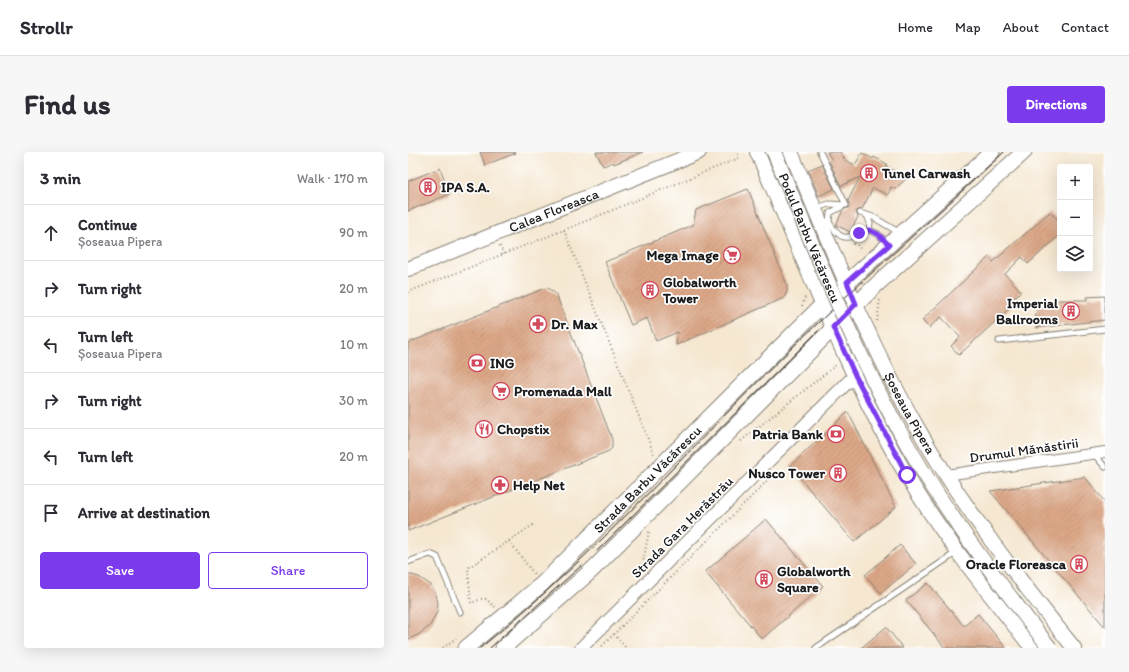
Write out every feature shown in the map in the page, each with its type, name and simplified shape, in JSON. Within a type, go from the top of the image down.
[{"type":"main road","name":"Calea Floreasca","points":[[408,270],[699,152]]},
{"type":"main road","points":[[757,152],[855,375],[907,475],[958,552],[1032,648]]},
{"type":"main road","name":"Podul Barbu Văcărescu","points":[[774,152],[864,361],[899,430],[956,524],[1050,648]]},
{"type":"main road","name":"Șoseaua Pipera","points":[[791,152],[815,208],[825,222],[856,304],[916,425],[973,516],[1024,585],[1074,648]]},
{"type":"main road","name":"Strada Barbu Văcărescu","points":[[463,641],[537,579],[660,468],[823,304],[992,152]]},
{"type":"main road","name":"Strada Barbu Văcărescu","points":[[503,648],[592,570],[856,304],[1024,152]]},
{"type":"street","name":"Strada Gara Herăstrău","points":[[581,648],[855,375]]},
{"type":"street","name":"Drumul Mănăstirii","points":[[946,475],[1105,452]]},
{"type":"lane","points":[[820,152],[846,206]]},
{"type":"lane","points":[[815,208],[829,204],[846,206]]},
{"type":"lane","points":[[846,206],[835,209],[830,213],[825,222],[846,238],[850,238],[869,230],[878,234],[889,245]]},
{"type":"lane","points":[[860,213],[867,215],[901,233]]},
{"type":"lane","points":[[867,215],[870,223],[869,230]]},
{"type":"lane","points":[[999,342],[1105,329]]},
{"type":"lane","points":[[1094,454],[1105,467]]},
{"type":"lane","points":[[816,648],[958,552]]},
{"type":"lane","points":[[408,562],[430,554],[437,557],[460,612]]},
{"type":"path","points":[[408,292],[739,158],[737,152]]},
{"type":"path","points":[[564,230],[660,468]]},
{"type":"path","points":[[636,594],[654,508]]},
{"type":"path","points":[[496,608],[486,599],[481,599],[471,603],[468,568],[533,525]]},
{"type":"path","points":[[508,541],[537,579]]},
{"type":"path","points":[[537,579],[538,568]]},
{"type":"path","points":[[528,578],[537,579]]},
{"type":"path","points":[[490,612],[501,603]]},
{"type":"path","points":[[606,624],[626,648]]},
{"type":"path","points":[[443,648],[463,641]]},
{"type":"building","points":[[480,152],[515,152],[516,153],[485,165]]},
{"type":"building","points":[[596,152],[643,152],[614,164],[613,162],[603,166]]},
{"type":"building","name":"Tunel Carwash","points":[[827,152],[840,152],[845,160],[855,165],[862,153],[887,164],[886,166],[907,178],[895,189],[891,187],[888,195],[873,188],[862,209],[856,211],[858,217],[850,232],[836,225],[843,210],[849,207],[848,201],[860,177],[841,186],[829,161],[832,160]]},
{"type":"building","points":[[822,164],[834,189],[819,196],[808,170]]},
{"type":"building","name":"IPA S.A.","points":[[440,168],[450,194],[408,211],[408,181]]},
{"type":"building","name":"Mega Image","points":[[748,189],[787,285],[787,292],[784,298],[676,345],[678,332],[656,341],[647,318],[631,325],[605,262],[693,225],[696,210]]},
{"type":"building","points":[[1050,212],[1057,219],[1057,238],[1028,264],[1022,257],[1005,274],[1021,291],[1010,302],[1013,305],[959,355],[951,346],[960,337],[941,317],[929,328],[922,320],[989,257],[993,262]]},
{"type":"building","name":"Promenada Mall","points":[[548,288],[556,294],[612,439],[612,448],[609,451],[408,531],[408,343]]},
{"type":"building","name":"Imperial Ballrooms","points":[[1105,296],[1105,320],[1036,328],[1035,318],[1039,304],[1051,303],[1053,300],[1087,300],[1087,297]]},
{"type":"building","name":"Nusco Tower","points":[[848,412],[896,507],[854,542],[790,466]]},
{"type":"building","name":"Oracle Floreasca","points":[[1085,477],[1105,502],[1105,627],[990,491]]},
{"type":"building","name":"Globalworth Square","points":[[766,519],[823,586],[762,639],[705,572]]},
{"type":"building","points":[[900,545],[916,564],[881,593],[865,575]]},
{"type":"building","points":[[408,574],[419,577],[431,585],[436,594],[438,604],[437,612],[430,626],[418,635],[408,639]]},
{"type":"building","points":[[928,583],[964,626],[978,614],[1006,648],[945,648],[906,600]]},
{"type":"building","points":[[886,627],[903,648],[861,648]]},
{"type":"tram line","points":[[480,648],[523,612],[605,537],[801,339],[1004,152]]},
{"type":"tram line","points":[[597,551],[818,331]]},
{"type":"tram line","points":[[490,648],[582,565]]},
{"type":"place","name":"Tunel Carwash","points":[[869,173]]},
{"type":"place","name":"IPA S.A.","points":[[428,187]]},
{"type":"place","name":"Mega Image","points":[[732,255]]},
{"type":"place","name":"Globalworth Tower","points":[[650,290]]},
{"type":"place","name":"Imperial Ballrooms","points":[[1071,311]]},
{"type":"place","name":"Dr. Max","points":[[538,324]]},
{"type":"place","name":"ING","points":[[477,363]]},
{"type":"place","name":"Promenada Mall","points":[[501,391]]},
{"type":"place","name":"Chopstix","points":[[484,429]]},
{"type":"place","name":"Patria Bank","points":[[836,434]]},
{"type":"place","name":"Nusco Tower","points":[[838,473]]},
{"type":"place","name":"Help Net","points":[[500,485]]},
{"type":"place","name":"Oracle Floreasca","points":[[1079,564]]},
{"type":"place","name":"Globalworth Square","points":[[764,579]]},
{"type":"route","points":[[859,233],[869,230],[878,234],[889,245],[847,282],[856,304],[833,327],[892,449],[907,475]]}]
